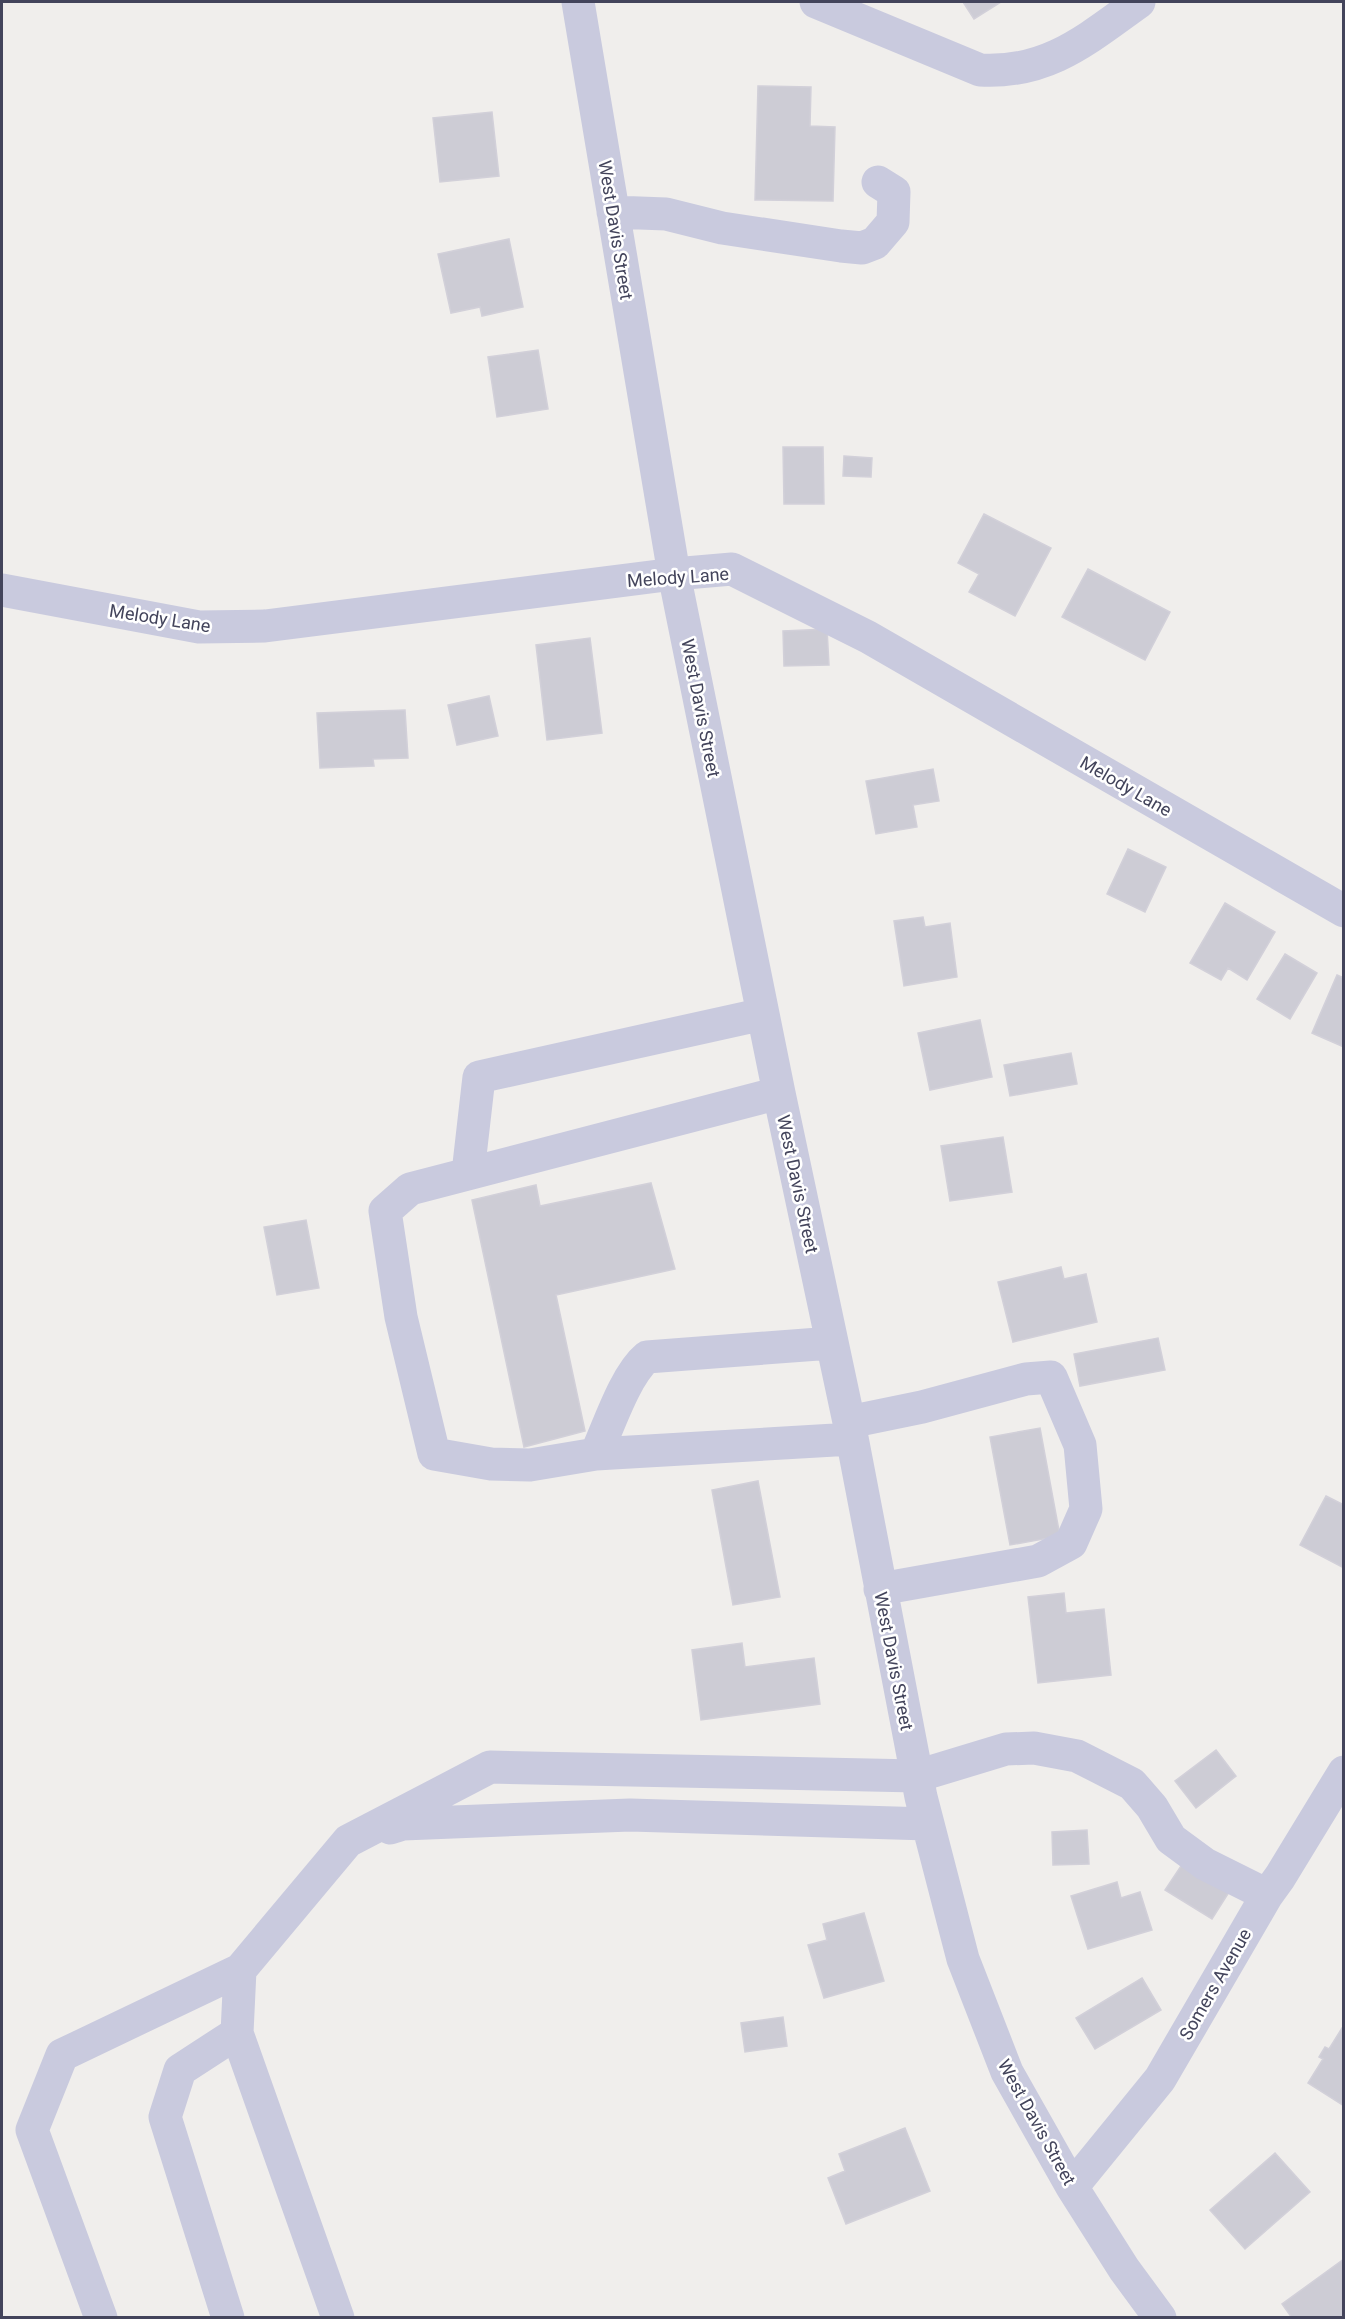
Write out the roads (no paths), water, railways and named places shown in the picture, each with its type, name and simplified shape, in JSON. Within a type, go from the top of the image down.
[{"type":"street","name":"West Davis Street","points":[[578,2],[674,574],[850,1430],[928,1824],[963,1959],[1007,2073],[1072,2187],[1156,2316]]},
{"type":"street","points":[[816,2],[980,70],[1001,72],[1048,61],[1077,47],[1139,2]]},
{"type":"street","points":[[613,212],[666,214],[722,228],[862,248],[875,243],[893,222],[894,192],[878,182]]},
{"type":"street","name":"Melody Lane","points":[[2,590],[199,627],[265,626],[674,574],[732,569],[857,632],[1344,912]]},
{"type":"street","points":[[468,1173],[479,1077],[763,1014]]},
{"type":"street","points":[[779,1093],[410,1189],[385,1211],[401,1317],[434,1454],[491,1464],[530,1465],[596,1455],[850,1430],[921,1407],[1026,1379],[1051,1377],[1080,1445],[1086,1509],[1071,1542],[1038,1561],[880,1589]]},
{"type":"street","points":[[596,1455],[627,1383],[638,1364],[647,1357],[832,1343]]},
{"type":"street","points":[[101,2318],[32,2130],[62,2055],[240,1971],[348,1841],[490,1767],[917,1776],[1006,1749],[1034,1748],[1077,1756],[1132,1784],[1152,1807],[1171,1839],[1205,1864],[1267,1895]]},
{"type":"street","name":"Somers Avenue","points":[[1072,2187],[1160,2079],[1267,1895],[1344,1772]]},
{"type":"street","points":[[348,1841],[403,1824],[630,1815],[928,1824]]},
{"type":"street","points":[[240,1971],[237,2033],[338,2318]]},
{"type":"street","points":[[228,2318],[165,2117],[180,2070],[237,2033]]}]
